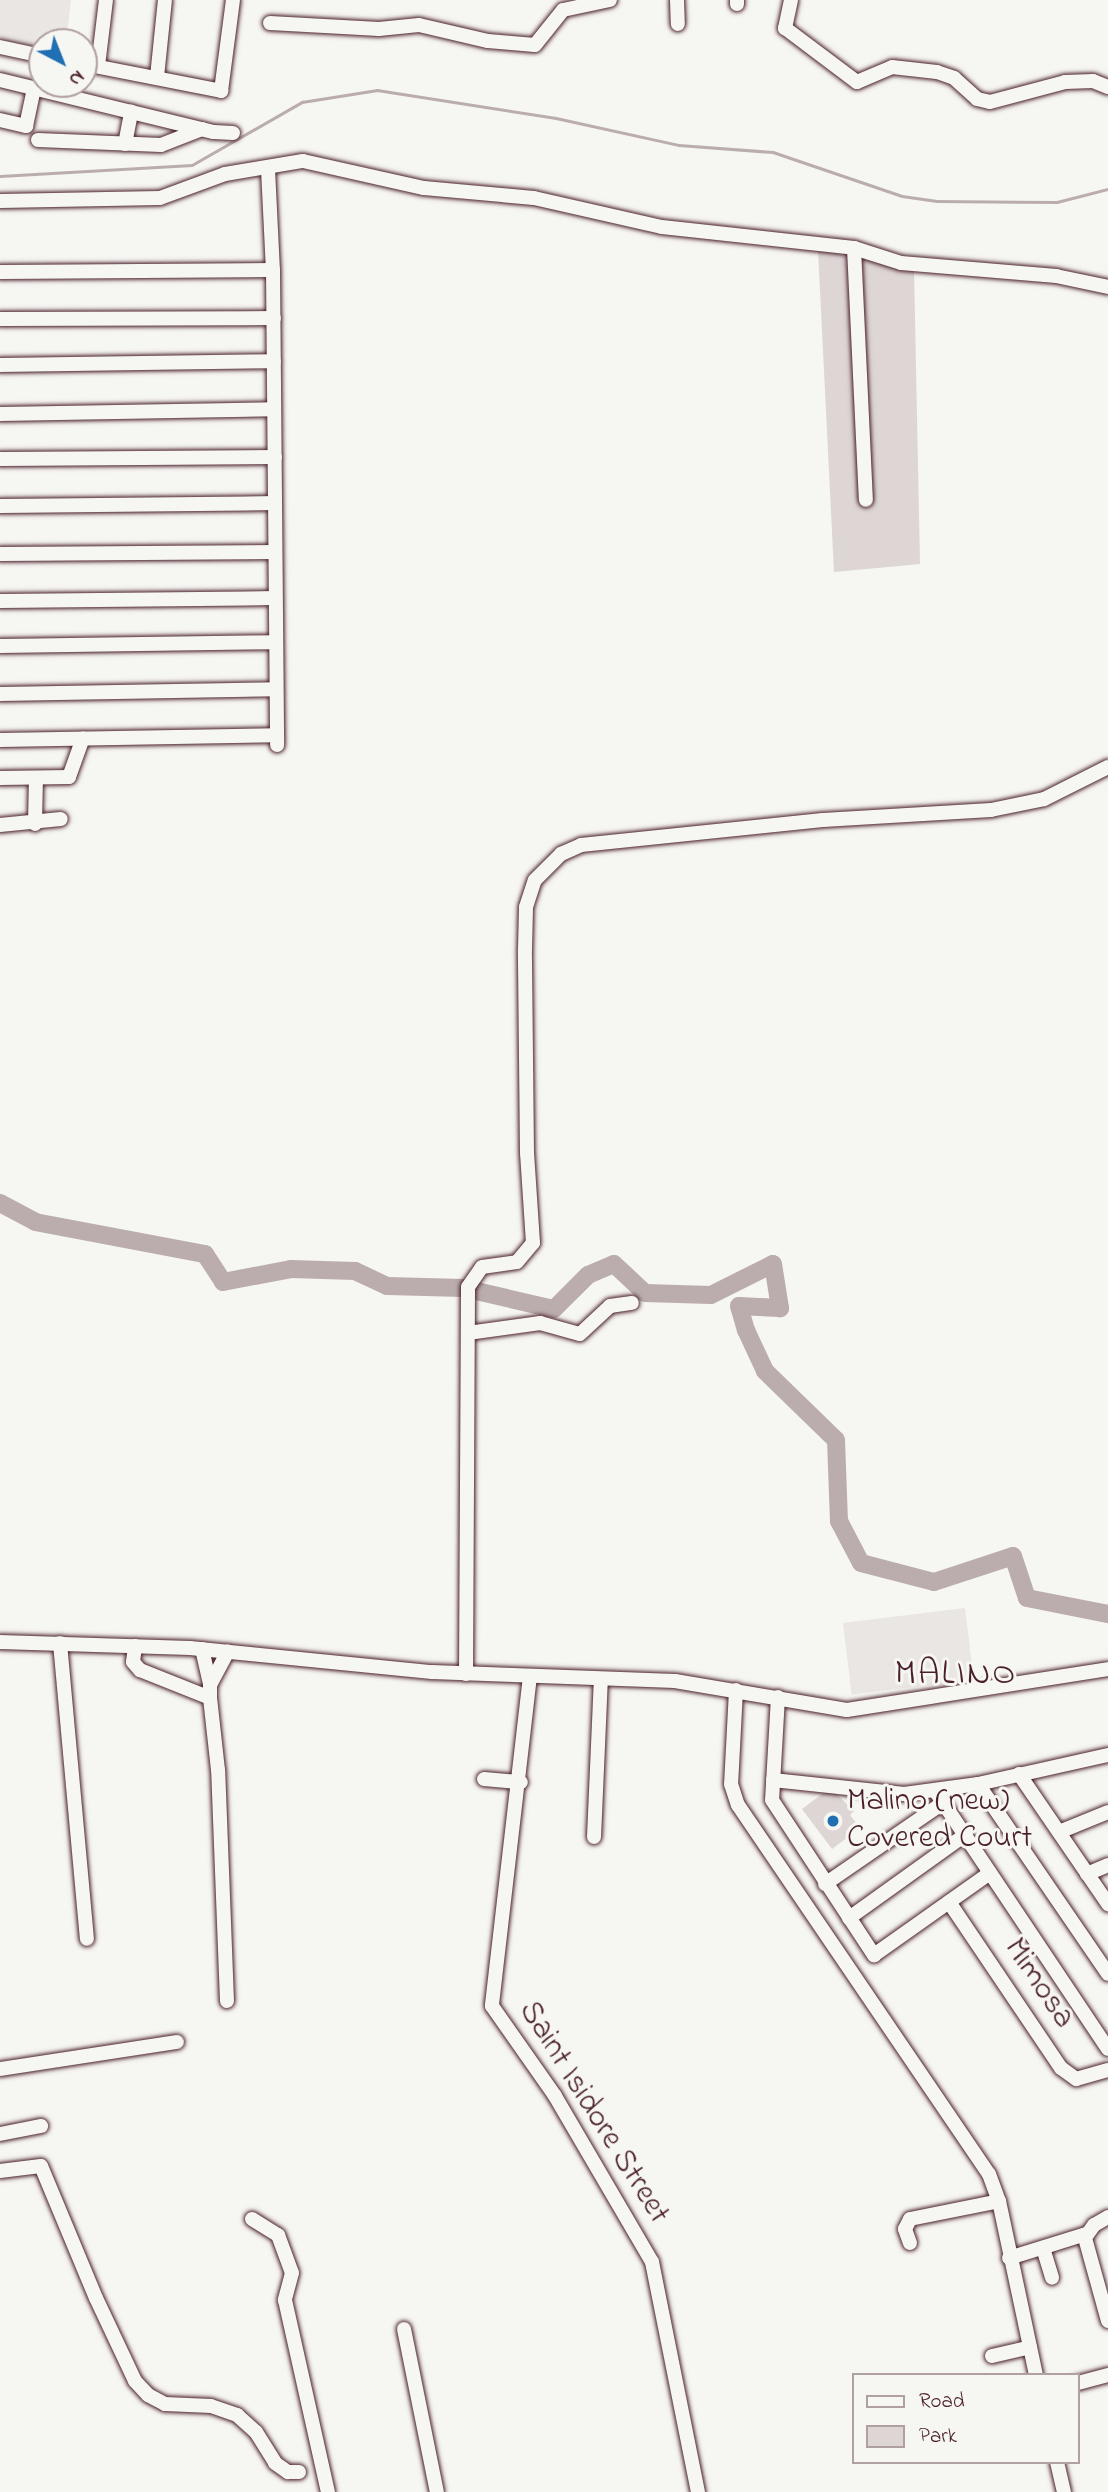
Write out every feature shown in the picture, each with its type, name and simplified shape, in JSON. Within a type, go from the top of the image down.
[{"type":"street","points":[[98,35],[106,0]]},
{"type":"street","points":[[157,77],[165,0]]},
{"type":"street","points":[[98,66],[157,77],[194,89],[224,91],[233,0]]},
{"type":"street","points":[[270,23],[379,29],[419,26],[488,41],[535,45],[562,10],[610,0]]},
{"type":"street","points":[[677,0],[678,24]]},
{"type":"street","points":[[791,0],[785,28],[857,82],[892,67],[937,72],[954,78],[977,99],[989,102],[1075,81],[1108,86]]},
{"type":"street","points":[[0,47],[28,53]]},
{"type":"street","points":[[0,80],[28,87]]},
{"type":"street","points":[[0,120],[26,126],[32,98]]},
{"type":"street","points":[[76,98],[202,130],[233,132]]},
{"type":"street","points":[[125,144],[131,111]]},
{"type":"street","points":[[38,141],[161,145],[202,130]]},
{"type":"street","points":[[0,201],[160,198],[225,174],[268,169],[303,161],[424,188],[534,198],[662,227],[854,248],[901,263],[1056,276],[1108,287]]},
{"type":"street","points":[[0,740],[276,740],[274,318],[268,169]]},
{"type":"street","points":[[854,248],[866,500]]},
{"type":"street","points":[[0,272],[273,270]]},
{"type":"street","points":[[0,319],[274,318]]},
{"type":"street","points":[[0,365],[274,361]]},
{"type":"street","points":[[0,414],[274,409]]},
{"type":"street","points":[[0,459],[275,457]]},
{"type":"street","points":[[0,506],[275,503]]},
{"type":"street","points":[[0,554],[275,552]]},
{"type":"street","points":[[0,601],[275,598]]},
{"type":"street","points":[[0,646],[276,642]]},
{"type":"street","points":[[0,694],[276,689]]},
{"type":"street","points":[[0,778],[71,775],[83,738]]},
{"type":"street","points":[[466,1674],[468,1286],[482,1268],[517,1262],[533,1243],[527,1153],[526,907],[535,880],[561,854],[606,841],[991,810],[1044,799],[1108,767]]},
{"type":"street","points":[[35,824],[36,778]]},
{"type":"street","points":[[0,825],[35,824],[61,819]]},
{"type":"street","points":[[468,1333],[540,1323],[580,1334],[610,1306],[632,1303]]},
{"type":"street","points":[[0,1642],[202,1649],[466,1674],[675,1681],[857,1709],[1108,1669]]},
{"type":"street","points":[[60,1643],[87,1939]]},
{"type":"street","points":[[135,1646],[133,1662],[140,1670],[210,1691]]},
{"type":"street","points":[[202,1649],[210,1691],[218,1770],[227,2001]]},
{"type":"street","points":[[210,1691],[228,1651]]},
{"type":"street","name":"Saint Isidore Street","points":[[530,1676],[521,1782],[492,2006],[555,2096],[652,2262],[698,2492]]},
{"type":"street","points":[[594,1836],[601,1679]]},
{"type":"street","points":[[736,1690],[731,1784],[738,1805],[989,2174],[999,2201],[1009,2259],[1036,2373]]},
{"type":"street","points":[[778,1697],[773,1780],[775,1807],[874,1955],[990,1873]]},
{"type":"street","points":[[825,1884],[939,1797],[978,1784],[1108,1755]]},
{"type":"street","points":[[1019,1774],[1108,1904]]},
{"type":"street","points":[[484,1779],[521,1782]]},
{"type":"street","points":[[773,1780],[939,1797]]},
{"type":"street","points":[[978,1784],[1108,1974]]},
{"type":"street","points":[[939,1797],[1108,2049]]},
{"type":"street","points":[[1059,1832],[1108,1812]]},
{"type":"street","points":[[849,1918],[965,1835]]},
{"type":"street","points":[[1087,1874],[1108,1865]]},
{"type":"street","name":"Mimosa","points":[[949,1902],[1060,2068],[1076,2079],[1091,2077],[1108,2070]]},
{"type":"street","points":[[0,2069],[177,2042]]},
{"type":"street","points":[[0,2134],[41,2126]]},
{"type":"street","points":[[0,2171],[41,2166],[96,2298],[135,2381],[148,2395],[165,2404],[211,2406],[237,2415],[256,2432],[275,2463],[288,2472],[299,2472]]},
{"type":"street","points":[[910,2243],[905,2229],[910,2219],[999,2201]]},
{"type":"street","points":[[1009,2259],[1086,2234],[1108,2217]]},
{"type":"street","points":[[252,2218],[278,2235],[292,2273],[285,2300],[328,2492]]},
{"type":"street","points":[[1086,2234],[1108,2321]]},
{"type":"street","points":[[1043,2248],[1052,2278]]},
{"type":"street","points":[[404,2329],[438,2492]]},
{"type":"street","points":[[992,2356],[1030,2347]]},
{"type":"street","points":[[1080,2382],[1108,2375]]},
{"type":"street","points":[[1057,2464],[1064,2492]]},
{"type":"shaded area","points":[[0,0],[71,0],[68,28],[28,28],[28,45],[0,38]]},
{"type":"shaded area","points":[[965,1608],[974,1679],[852,1694],[843,1623]]},
{"type":"green space","points":[[818,250],[914,268],[920,564],[834,572]]},
{"type":"green space","name":"Malino (new) Covered Court","points":[[830,1788],[854,1811],[850,1815],[860,1828],[832,1849],[802,1809]]},
{"type":"waterway","points":[[0,176],[192,165],[302,102],[377,90],[556,118],[679,145],[773,152],[902,196],[937,201],[1057,202],[1108,189]]},
{"type":"waterway","points":[[0,1203],[35,1222],[205,1254],[223,1282],[291,1269],[355,1271],[387,1286],[463,1288],[554,1309],[588,1275],[614,1264],[645,1293],[711,1295],[773,1264],[780,1308],[739,1306],[746,1330],[765,1371],[836,1440],[839,1521],[861,1563],[934,1582],[1013,1556],[1027,1598],[1108,1614]]},
{"type":"place","name":"Malino (new) Covered Court","points":[[833,1821]]},
{"type":"district","name":"MALINO","points":[[956,1675]]}]
